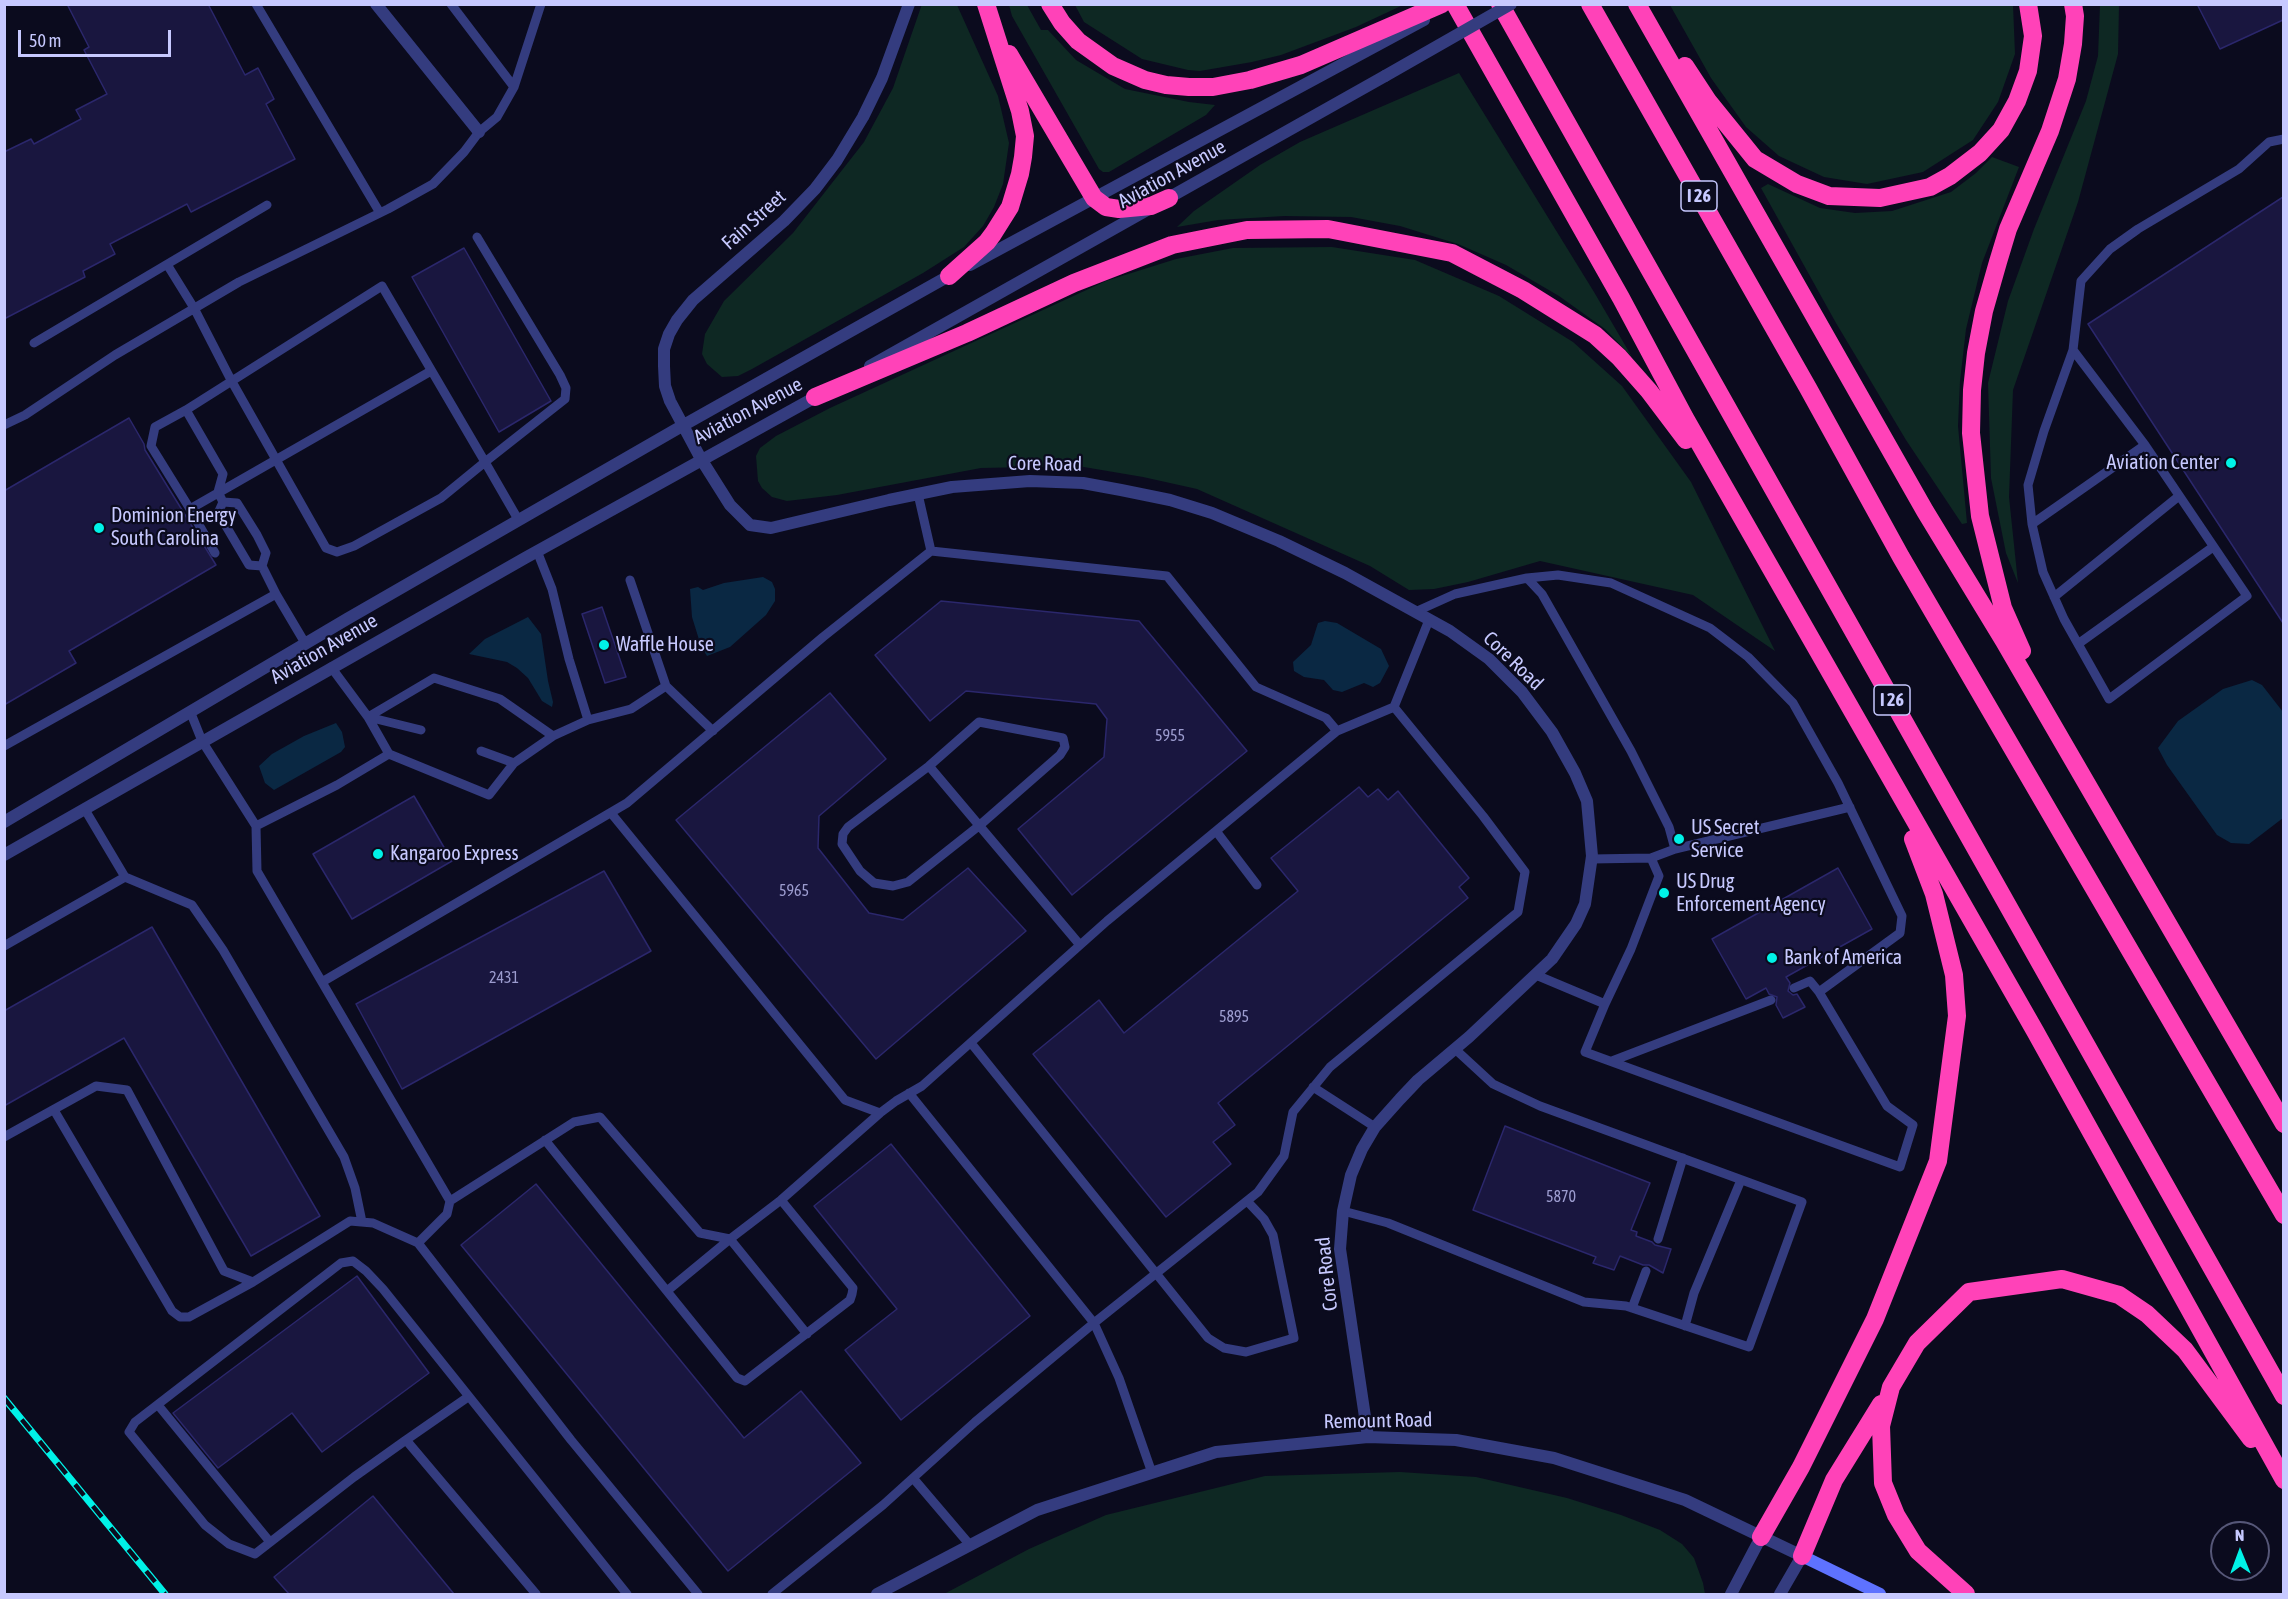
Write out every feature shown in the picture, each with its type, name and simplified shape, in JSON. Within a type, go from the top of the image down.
[{"type":"highway","points":[[949,276],[993,234],[1010,207],[1020,174],[1025,136],[1020,111],[986,4]]},
{"type":"highway","points":[[1050,4],[1062,23],[1078,41],[1113,66],[1145,80],[1166,85],[1213,87],[1250,80],[1367,44],[1442,4]]},
{"type":"highway","points":[[1453,4],[1621,298],[1685,418],[2035,1031],[2283,1480]]},
{"type":"highway","name":"I 26","points":[[1500,4],[1759,461],[1899,714],[2023,929],[2283,1396]]},
{"type":"highway","name":"I 26","points":[[1590,4],[1901,557],[2283,1215]]},
{"type":"highway","points":[[1637,4],[1919,500],[2095,798],[2283,1124]]},
{"type":"highway","points":[[1643,4],[1708,101],[1755,159],[1797,184],[1829,196],[1858,199],[1880,198],[1930,187],[1950,176],[1980,153],[2001,130],[2017,101],[2028,71],[2033,36],[2028,4]]},
{"type":"highway","points":[[2073,4],[2073,34],[2067,79],[2050,131],[2008,229],[1984,311],[1976,353],[1971,433],[1980,516],[2003,608],[2017,642],[2095,798]]},
{"type":"highway","points":[[995,33],[1030,87],[1094,198],[1106,207],[1119,209],[1151,206],[1169,198]]},
{"type":"highway","points":[[815,397],[967,333],[1083,279],[1172,245],[1247,230],[1328,229],[1452,252],[1523,290],[1595,335],[1619,357],[1649,391],[1719,484],[1759,546]]},
{"type":"highway","points":[[1761,1537],[1801,1467],[1875,1319],[1938,1161],[1957,1016],[1954,975],[1934,894],[1919,852],[1850,707]]},
{"type":"highway","points":[[1802,1556],[1834,1480],[1917,1343],[1969,1292],[2062,1279],[2119,1295],[2147,1314],[2185,1350],[2264,1454],[2283,1485]]},
{"type":"highway","points":[[1892,1387],[1881,1426],[1883,1483],[1896,1515],[1918,1551],[1965,1594]]},
{"type":"main road","name":"Remount Road","points":[[1802,1556],[1880,1594]]},
{"type":"street","points":[[376,4],[479,132]]},
{"type":"street","name":"Fain Street","points":[[700,459],[682,426],[665,386],[664,350],[669,334],[693,300],[784,221],[815,189],[837,160],[863,117],[882,78],[909,4]]},
{"type":"street","name":"Aviation Avenue","points":[[4,822],[305,643],[682,426],[1367,44],[1453,4]]},
{"type":"street","name":"Aviation Avenue","points":[[4,855],[331,667],[1511,4]]},
{"type":"street","name":"Core Road","points":[[700,459],[730,505],[750,525],[760,528],[788,526],[918,494],[963,486],[1030,481],[1083,483],[1170,500],[1212,513],[1279,541],[1345,573],[1450,632],[1489,659],[1522,692],[1552,732],[1575,772],[1587,801],[1592,859],[1585,904],[1576,924],[1552,959],[1418,1080],[1375,1127],[1362,1149],[1352,1175],[1343,1211],[1340,1249],[1368,1437]]},
{"type":"street","name":"Remount Road","points":[[877,1594],[1037,1510],[1216,1452],[1368,1437],[1456,1440],[1554,1458],[1685,1500],[1802,1556]]},
{"type":"street","points":[[1731,1594],[1761,1537]]},
{"type":"street","points":[[1780,1594],[1802,1556]]},
{"type":"lane","points":[[256,4],[380,213]]},
{"type":"lane","points":[[451,4],[514,87]]},
{"type":"lane","points":[[4,425],[25,414],[115,355],[239,282],[380,213],[433,184],[464,152],[479,132],[497,117],[514,87],[541,4]]},
{"type":"lane","points":[[2073,350],[2145,445],[2247,596],[2109,699],[2078,644],[2043,572],[2032,524],[2028,485],[2044,431],[2073,350],[2081,281],[2109,249],[2138,229],[2239,169],[2269,142],[2283,139]]},
{"type":"lane","points":[[34,343],[168,266],[267,205]]},
{"type":"lane","points":[[168,266],[194,308],[231,380],[326,548],[337,552],[354,546],[441,498],[565,399],[566,388],[477,237]]},
{"type":"lane","points":[[215,553],[151,446],[155,427],[186,410],[382,285],[519,520]]},
{"type":"lane","points":[[190,509],[431,371]]},
{"type":"lane","points":[[186,410],[223,474],[218,492],[223,502]]},
{"type":"lane","points":[[2032,524],[2145,445]]},
{"type":"lane","points":[[918,494],[931,551]]},
{"type":"lane","points":[[2054,597],[2180,496]]},
{"type":"lane","points":[[223,502],[237,503],[252,527],[266,553],[262,566],[305,643]]},
{"type":"lane","points":[[223,502],[219,511],[237,547],[249,565],[262,566]]},
{"type":"lane","points":[[2078,644],[2213,546]]},
{"type":"lane","points":[[537,551],[552,589],[568,659],[588,720]]},
{"type":"lane","points":[[322,982],[627,803],[823,637],[931,551],[1167,576],[1256,687],[1326,717],[1337,731]]},
{"type":"lane","points":[[1415,612],[1455,594],[1527,578],[1558,575],[1611,583],[1710,628],[1748,657],[1793,703],[1850,807],[1902,915],[1900,933],[1819,992]]},
{"type":"lane","points":[[1527,578],[1542,594],[1631,751],[1669,827],[1675,849]]},
{"type":"lane","points":[[630,580],[666,686],[713,731]]},
{"type":"lane","points":[[4,746],[276,594]]},
{"type":"lane","points":[[667,1291],[781,1200],[880,1113],[922,1086],[1080,945],[1337,731],[1394,707],[1429,620]]},
{"type":"lane","points":[[331,667],[368,717],[389,754],[489,795],[514,763],[554,736],[588,720],[631,708],[666,686]]},
{"type":"lane","points":[[368,717],[434,678],[500,699],[554,736]]},
{"type":"lane","points":[[772,1594],[913,1478],[975,1422],[1094,1323],[1258,1192],[1284,1156],[1293,1112],[1330,1067],[1518,912],[1525,872],[1483,816],[1394,707]]},
{"type":"lane","points":[[190,711],[202,741],[256,826],[257,871],[450,1201],[447,1214],[418,1243]]},
{"type":"lane","points":[[368,717],[421,730]]},
{"type":"lane","points":[[979,722],[1063,738],[1065,747],[1060,755],[980,825],[908,882],[893,886],[874,883],[860,871],[843,844],[843,834],[848,827],[928,766],[979,722]]},
{"type":"lane","points":[[481,751],[514,763]]},
{"type":"lane","points":[[256,826],[337,785],[389,754]]},
{"type":"lane","points":[[928,766],[1080,945]]},
{"type":"lane","points":[[1592,859],[1652,858],[1675,849],[1850,807]]},
{"type":"lane","points":[[84,808],[125,877],[192,905],[223,950],[344,1156],[355,1188],[362,1222]]},
{"type":"lane","points":[[611,813],[845,1100],[880,1113]]},
{"type":"lane","points":[[1216,831],[1257,885]]},
{"type":"lane","points":[[1652,858],[1659,876],[1631,949],[1585,1052],[1900,1167],[1913,1125],[1887,1106],[1819,992],[1810,981],[1794,988]]},
{"type":"lane","points":[[4,946],[125,877]]},
{"type":"lane","points":[[1536,975],[1605,1004]]},
{"type":"lane","points":[[1612,1061],[1771,1000]]},
{"type":"lane","points":[[971,1043],[1208,1338],[1224,1348],[1246,1352],[1294,1338],[1272,1235],[1264,1219],[1247,1201]]},
{"type":"lane","points":[[1343,1211],[1388,1223],[1584,1302],[1632,1308],[1749,1347],[1802,1202],[1540,1106],[1493,1084],[1455,1049]]},
{"type":"lane","points":[[4,1137],[96,1086],[127,1090],[224,1271],[253,1282]]},
{"type":"lane","points":[[1313,1088],[1375,1127]]},
{"type":"lane","points":[[909,1094],[1094,1323],[1119,1378],[1152,1473]]},
{"type":"lane","points":[[54,1110],[172,1311],[180,1317],[189,1317],[253,1282],[350,1221],[373,1223],[418,1243],[571,1440],[698,1594]]},
{"type":"lane","points":[[450,1201],[574,1122],[600,1117],[700,1233],[730,1239],[807,1334]]},
{"type":"lane","points":[[545,1140],[737,1378],[745,1382],[850,1300],[853,1288],[781,1200]]},
{"type":"lane","points":[[1658,1239],[1683,1158]]},
{"type":"lane","points":[[1685,1326],[1694,1293],[1741,1180]]},
{"type":"lane","points":[[468,1397],[354,1477],[255,1554],[229,1544],[205,1525],[129,1432],[135,1422],[341,1263],[353,1261],[383,1288],[627,1594]]},
{"type":"lane","points":[[1632,1308],[1646,1271]]},
{"type":"lane","points":[[158,1405],[270,1542]]},
{"type":"lane","points":[[406,1440],[536,1594]]},
{"type":"lane","points":[[913,1478],[970,1545]]},
{"type":"green space","points":[[922,4],[957,5],[998,96],[1009,143],[1003,184],[994,207],[983,226],[964,247],[923,273],[752,369],[738,376],[722,377],[707,364],[702,354],[705,334],[724,301],[793,233],[864,142],[893,88]]},
{"type":"green space","points":[[1009,5],[1027,5],[1041,30],[1048,30],[1076,60],[1125,89],[1215,105],[1206,115],[1109,172],[1103,172],[1099,169],[1012,16]]},
{"type":"green space","points":[[1075,5],[1403,5],[1356,27],[1281,55],[1200,71],[1142,59],[1084,22]]},
{"type":"green space","points":[[1670,5],[2013,5],[2015,54],[1998,102],[1973,140],[1923,172],[1867,184],[1824,177],[1779,156],[1746,127],[1711,78]]},
{"type":"green space","points":[[2100,5],[2119,5],[2118,54],[2078,202],[2013,390],[2009,497],[2018,583],[2006,553],[1991,478],[1988,383],[2008,301],[2034,229],[2086,101],[2098,56]]},
{"type":"green space","points":[[1459,73],[1632,357],[1605,329],[1559,296],[1506,265],[1458,244],[1400,226],[1351,217],[1284,216],[1218,220],[1177,227],[1194,211],[1260,165],[1300,142]]},
{"type":"green space","points":[[1992,157],[2019,167],[1982,263],[1966,329],[1958,426],[1967,523],[1962,524],[1906,440],[1836,323],[1761,188],[1768,184],[1820,208],[1855,213],[1892,211],[1951,192]]},
{"type":"green space","points":[[1332,247],[1415,260],[1499,296],[1573,342],[1622,386],[1691,482],[1775,651],[1693,595],[1540,561],[1468,582],[1434,589],[1409,590],[1370,566],[1197,489],[1078,466],[981,468],[837,495],[787,501],[772,497],[758,481],[756,456],[760,448],[776,436],[830,408],[1106,281],[1176,259],[1233,248]]},
{"type":"green space","points":[[1400,1472],[1476,1477],[1567,1498],[1660,1530],[1682,1544],[1694,1558],[1705,1594],[944,1594],[1029,1549],[1106,1515],[1265,1476]]},
{"type":"water","points":[[763,577],[772,582],[775,589],[775,601],[766,615],[730,647],[707,656],[701,646],[692,617],[690,589],[698,587],[703,590],[724,583]]},
{"type":"water","points":[[528,617],[541,634],[552,707],[542,701],[528,678],[517,668],[507,662],[469,654],[485,639]]},
{"type":"water","points":[[1325,621],[1337,623],[1381,649],[1389,666],[1380,683],[1373,687],[1364,683],[1342,692],[1333,690],[1324,680],[1304,677],[1294,671],[1293,662],[1311,645],[1318,623]]},
{"type":"water","points":[[2252,680],[2262,685],[2283,712],[2283,818],[2249,844],[2231,843],[2217,835],[2167,765],[2158,748],[2178,721],[2223,689]]},
{"type":"water","points":[[336,723],[342,732],[345,747],[341,752],[274,790],[265,783],[259,766],[272,754],[304,736]]},
{"type":"building","points":[[67,4],[208,4],[245,75],[258,68],[274,99],[266,104],[295,159],[191,212],[187,204],[110,244],[115,254],[83,271],[85,277],[4,319],[4,152],[31,139],[34,144],[81,119],[76,110],[107,94],[84,50],[89,47]]},
{"type":"building","points":[[2197,4],[2283,4],[2283,20],[2220,49]]},
{"type":"building","name":"Aviation Center","points":[[2283,197],[2283,623],[2088,324]]},
{"type":"building","points":[[464,248],[551,401],[499,432],[412,277]]},
{"type":"building","name":"Dominion Energy South Carolina","points":[[129,418],[145,450],[216,565],[69,651],[76,663],[4,705],[4,491]]},
{"type":"building","points":[[941,601],[1139,621],[1247,751],[1072,895],[1018,829],[1104,757],[1107,719],[1096,704],[966,691],[930,721],[875,655]]},
{"type":"building","name":"Waffle House","points":[[602,607],[626,677],[605,683],[582,614]]},
{"type":"building","points":[[830,693],[886,759],[819,816],[818,848],[869,913],[903,920],[968,868],[1026,931],[876,1059],[676,820]]},
{"type":"building","points":[[1359,787],[1368,797],[1378,789],[1388,800],[1398,791],[1469,878],[1459,887],[1468,898],[1218,1103],[1235,1125],[1213,1142],[1231,1164],[1166,1217],[1033,1054],[1099,1000],[1124,1033],[1298,891],[1271,858]]},
{"type":"building","points":[[414,796],[452,861],[352,919],[313,854]]},
{"type":"building","name":"Bank of America","points":[[1838,868],[1872,929],[1786,977],[1790,983],[1788,991],[1793,995],[1797,994],[1805,1007],[1783,1018],[1776,1005],[1777,997],[1769,994],[1766,988],[1746,999],[1712,939]]},
{"type":"building","points":[[604,871],[651,951],[402,1089],[356,1004]]},
{"type":"building","points":[[152,927],[320,1216],[251,1256],[124,1038],[4,1106],[4,1011]]},
{"type":"building","points":[[1505,1126],[1650,1183],[1631,1230],[1637,1232],[1636,1236],[1655,1245],[1671,1249],[1663,1273],[1649,1265],[1620,1256],[1614,1270],[1593,1263],[1596,1257],[1473,1210]]},
{"type":"building","points":[[891,1144],[1030,1316],[901,1420],[845,1350],[897,1309],[814,1206]]},
{"type":"building","points":[[536,1184],[744,1438],[801,1391],[861,1463],[728,1571],[461,1245]]},
{"type":"building","points":[[357,1276],[429,1373],[322,1452],[292,1413],[218,1468],[173,1413]]},
{"type":"building","points":[[373,1496],[454,1594],[289,1594],[274,1577]]},
{"type":"railway","points":[[4,1398],[165,1594]]},
{"type":"place","name":"Aviation Center","points":[[2231,463]]},
{"type":"place","name":"Dominion Energy South Carolina","points":[[99,528]]},
{"type":"place","name":"Waffle House","points":[[604,645]]},
{"type":"place","name":"US Secret Service","points":[[1679,839]]},
{"type":"place","name":"Kangaroo Express","points":[[378,854]]},
{"type":"place","name":"US Drug Enforcement Agency","points":[[1664,893]]},
{"type":"place","name":"Bank of America","points":[[1772,958]]}]
